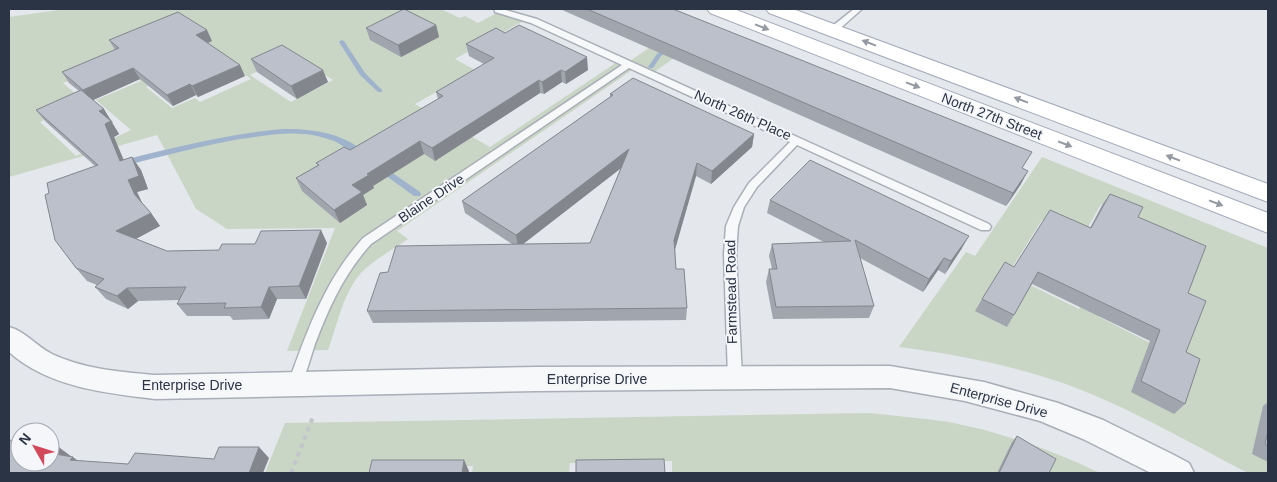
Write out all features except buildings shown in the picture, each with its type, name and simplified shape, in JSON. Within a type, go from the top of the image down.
[{"type":"main road","name":"North 27th Street","points":[[716,9],[1268,223]]},
{"type":"main road","name":"North 27th Street","points":[[776,9],[1268,193]]},
{"type":"street","name":"Enterprise Drive","points":[[9,337],[30,355],[72,374],[104,382],[155,387],[537,379],[890,377],[951,387],[1042,409],[1103,435],[1179,473]]},
{"type":"lane","points":[[833,30],[858,9]]},
{"type":"lane","name":"North 26th Place","points":[[498,10],[528,18],[985,227]]},
{"type":"lane","name":"Blaine Drive","points":[[295,384],[334,283],[349,260],[366,241],[629,64]]},
{"type":"lane","name":"Farmstead Road","points":[[735,378],[730,254],[732,226],[739,207],[753,185],[797,140]]},
{"type":"path","points":[[291,473],[313,417]]},
{"type":"green space","points":[[66,9],[441,9],[460,18],[465,16],[478,23],[504,9],[527,19],[455,59],[475,70],[415,104],[490,147],[620,60],[627,63],[694,17],[718,27],[650,75],[635,68],[397,231],[408,239],[371,264],[354,282],[345,301],[328,350],[287,351],[335,228],[227,229],[196,209],[157,135],[9,177],[9,17]],"holes":[[[292,54],[333,80],[291,102],[250,75]],[[222,58],[251,79],[200,102],[195,98],[172,108],[146,87],[196,65]],[[116,61],[141,81],[96,100],[131,130],[76,156],[40,122],[85,102],[63,83]]]},
{"type":"green space","points":[[1042,157],[1268,248],[1268,473],[1248,473],[1134,413],[1063,383],[982,361],[899,347],[966,252],[975,256]],"holes":[[[1101,204],[1136,218],[1083,236]],[[1042,220],[1109,250],[1079,309],[1008,274]],[[1120,276],[1180,358],[1099,317]]]},
{"type":"green space","points":[[869,413],[949,422],[988,431],[1045,449],[1100,473],[672,473],[672,461],[570,463],[569,473],[472,473],[473,466],[375,467],[373,473],[265,473],[285,423]]},
{"type":"waterway","points":[[342,42],[362,74],[380,91]]},
{"type":"waterway","points":[[651,67],[659,55],[669,48]]},
{"type":"waterway","points":[[124,163],[219,141],[290,131],[305,132],[339,140],[362,154]]},
{"type":"waterway","points":[[381,168],[417,194]]}]
